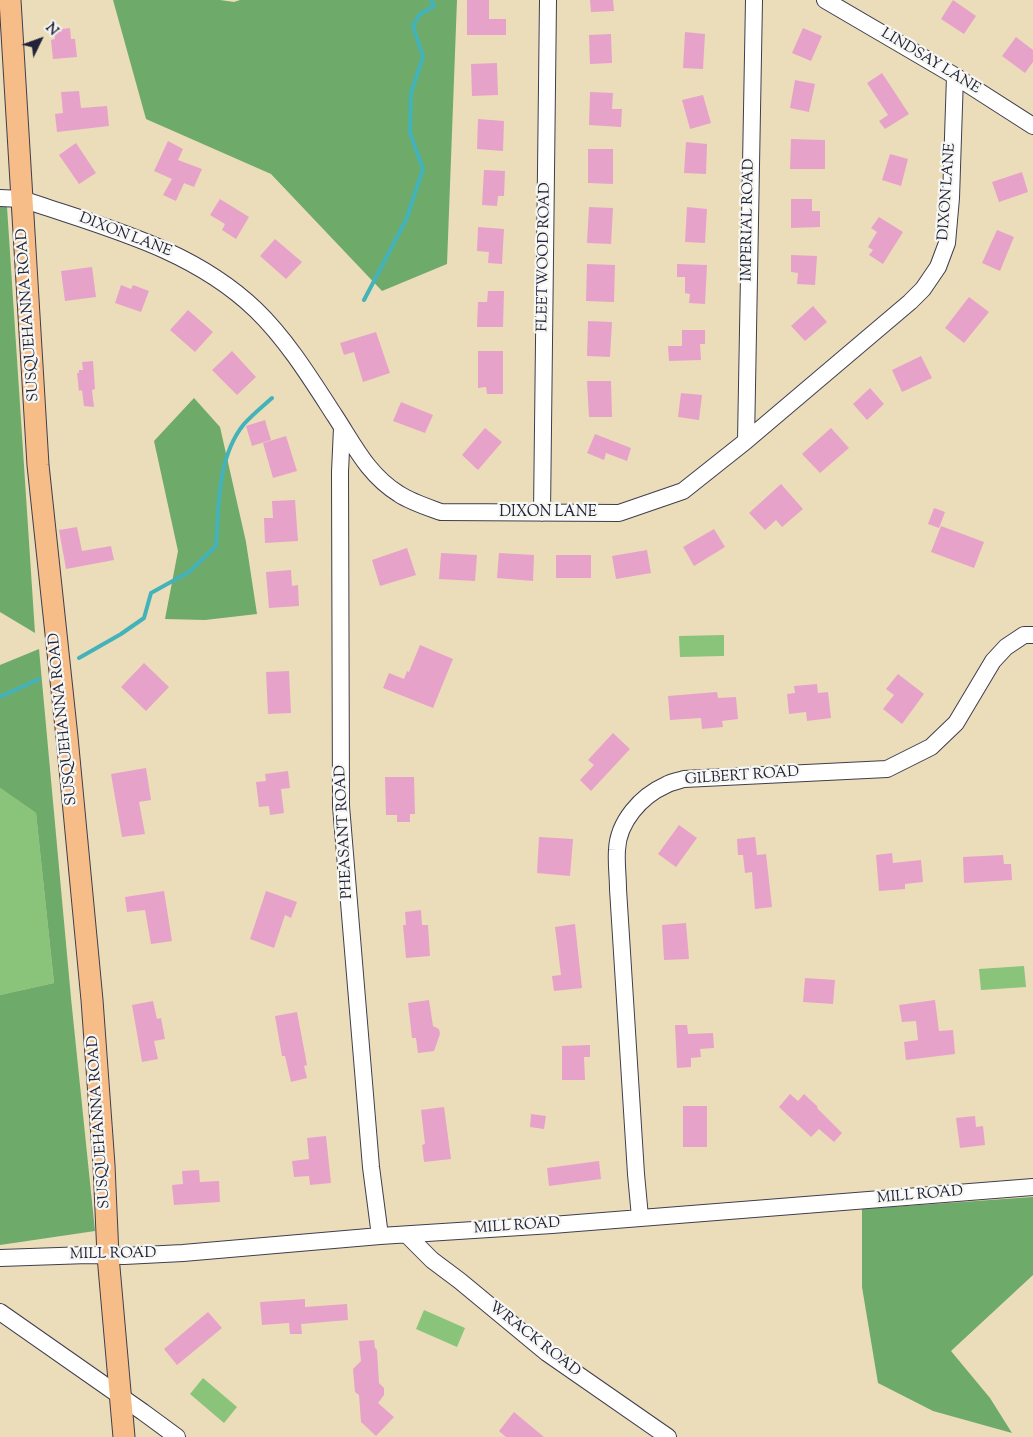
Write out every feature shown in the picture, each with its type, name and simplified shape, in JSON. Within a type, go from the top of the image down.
[{"type":"main road","name":"SUSQUEHANNA ROAD","points":[[10,0],[38,464],[68,746],[92,1000],[104,1165],[108,1256],[124,1437]]},
{"type":"street","name":"FLEETWOOD ROAD","points":[[542,513],[548,0]]},
{"type":"street","name":"IMPERIAL ROAD","points":[[746,441],[754,0]]},
{"type":"street","name":"LINDSAY LANE","points":[[825,0],[955,76],[1033,126]]},
{"type":"street","name":"DIXON LANE","points":[[0,198],[22,199],[155,245],[200,268],[228,287],[256,310],[280,336],[342,427],[360,457],[382,481],[399,494],[440,512],[619,513],[683,492],[746,441],[923,289],[938,267],[947,243],[950,221],[955,76]]},
{"type":"street","name":"PHEASANT ROAD","points":[[342,427],[340,472],[341,806],[371,1167],[380,1236]]},
{"type":"street","name":"GILBERT ROAD","points":[[640,1218],[618,889],[617,848],[624,824],[638,804],[665,785],[684,779],[887,769],[931,747],[956,723],[992,661],[1006,647],[1024,635],[1033,635]]},
{"type":"street","name":"MILL ROAD","points":[[0,1258],[108,1256],[220,1250],[380,1236],[640,1218],[1033,1187]]},
{"type":"street","name":"WRACK ROAD","points":[[407,1235],[432,1260],[547,1353],[668,1437]]},
{"type":"street","points":[[0,1312],[120,1395],[176,1437]]},
{"type":"green space","points":[[113,0],[220,0],[234,2],[240,0],[457,0],[447,264],[382,291],[271,174],[146,119]]},
{"type":"green space","points":[[0,206],[7,207],[35,633],[0,612]]},
{"type":"green space","points":[[194,398],[220,427],[246,542],[257,614],[205,620],[165,619],[178,551],[154,441]]},
{"type":"green space","points":[[724,635],[724,656],[680,657],[679,636]]},
{"type":"green space","points":[[39,649],[71,998],[95,1231],[0,1245],[0,995],[54,983],[36,813],[0,788],[0,665]]},
{"type":"green space","points":[[0,788],[36,813],[54,983],[0,995]]},
{"type":"green space","points":[[1024,966],[1026,987],[981,990],[979,969]]},
{"type":"green space","points":[[1033,1197],[1033,1275],[951,1351],[990,1398],[1012,1433],[933,1411],[878,1383],[862,1287],[862,1209]]},
{"type":"green space","points":[[424,1310],[465,1328],[457,1347],[416,1329]]},
{"type":"green space","points":[[203,1378],[237,1407],[224,1423],[190,1394]]},
{"type":"building","points":[[467,0],[489,0],[489,19],[506,19],[506,35],[467,35]]},
{"type":"building","points":[[590,0],[613,0],[614,11],[591,12]]},
{"type":"building","points":[[953,0],[976,16],[964,34],[941,19]]},
{"type":"building","points":[[70,28],[71,39],[75,39],[77,57],[53,59],[51,40],[55,39],[54,30]]},
{"type":"building","points":[[803,28],[822,36],[811,61],[792,53]]},
{"type":"building","points":[[685,32],[705,34],[703,69],[683,68]]},
{"type":"building","points":[[611,34],[612,63],[590,64],[589,35]]},
{"type":"building","points":[[1016,37],[1033,50],[1033,62],[1025,73],[1002,56]]},
{"type":"building","points":[[497,63],[498,95],[472,96],[471,64]]},
{"type":"building","points":[[882,73],[909,114],[885,129],[879,121],[888,115],[867,83]]},
{"type":"building","points":[[795,80],[815,84],[809,112],[790,108]]},
{"type":"building","points":[[79,91],[81,108],[107,106],[109,126],[57,132],[55,114],[63,113],[61,92]]},
{"type":"building","points":[[590,92],[613,93],[612,109],[622,109],[621,127],[589,125]]},
{"type":"building","points":[[703,95],[711,123],[690,129],[682,100]]},
{"type":"building","points":[[478,119],[504,121],[503,151],[477,149]]},
{"type":"building","points":[[791,139],[825,140],[825,169],[790,169]]},
{"type":"building","points":[[168,141],[183,149],[178,160],[202,169],[194,187],[184,183],[176,201],[163,195],[172,179],[154,171]]},
{"type":"building","points":[[686,142],[707,144],[706,174],[684,173]]},
{"type":"building","points":[[76,143],[96,173],[79,184],[59,155]]},
{"type":"building","points":[[588,149],[613,149],[613,184],[588,183]]},
{"type":"building","points":[[890,154],[908,159],[901,186],[882,180]]},
{"type":"building","points":[[484,170],[505,171],[504,196],[498,196],[497,206],[482,205]]},
{"type":"building","points":[[1022,172],[1028,192],[999,202],[992,182]]},
{"type":"building","points":[[220,199],[249,217],[236,239],[222,230],[225,224],[210,215]]},
{"type":"building","points":[[791,199],[812,199],[812,211],[820,211],[820,227],[791,228]]},
{"type":"building","points":[[589,207],[613,208],[611,244],[587,243]]},
{"type":"building","points":[[687,207],[707,209],[705,243],[685,242]]},
{"type":"building","points":[[879,217],[903,232],[883,264],[869,255],[873,250],[868,247],[877,232],[871,228]]},
{"type":"building","points":[[478,227],[504,229],[502,264],[488,263],[489,252],[477,251]]},
{"type":"building","points":[[997,230],[1014,237],[1000,271],[982,263]]},
{"type":"building","points":[[275,239],[302,262],[286,279],[260,256]]},
{"type":"building","points":[[791,255],[817,256],[815,285],[797,284],[798,273],[791,272]]},
{"type":"building","points":[[587,264],[615,265],[614,302],[586,301]]},
{"type":"building","points":[[677,264],[707,265],[705,304],[689,303],[690,294],[685,293],[685,277],[677,277]]},
{"type":"building","points":[[92,267],[96,297],[65,301],[61,271]]},
{"type":"building","points":[[121,285],[131,289],[133,285],[149,291],[141,312],[115,303]]},
{"type":"building","points":[[488,291],[504,291],[503,327],[477,327],[478,302],[487,302]]},
{"type":"building","points":[[969,297],[989,312],[964,343],[945,328]]},
{"type":"building","points":[[813,306],[827,322],[805,341],[791,326]]},
{"type":"building","points":[[188,310],[213,332],[195,352],[170,330]]},
{"type":"building","points":[[588,321],[612,322],[610,357],[587,356]]},
{"type":"building","points":[[682,330],[705,330],[705,344],[700,344],[701,360],[669,361],[668,346],[682,346]]},
{"type":"building","points":[[376,332],[390,373],[363,382],[354,352],[344,355],[340,343]]},
{"type":"building","points":[[232,351],[256,377],[237,395],[212,370]]},
{"type":"building","points":[[478,351],[503,351],[503,394],[487,394],[486,387],[478,388]]},
{"type":"building","points":[[921,356],[932,378],[902,392],[892,370]]},
{"type":"building","points":[[93,361],[95,389],[92,390],[94,407],[84,406],[82,390],[79,391],[77,373],[79,373],[79,370],[83,370],[82,362]]},
{"type":"building","points":[[587,381],[611,381],[612,417],[589,417]]},
{"type":"building","points":[[870,388],[884,404],[867,420],[853,404]]},
{"type":"building","points":[[681,393],[702,395],[699,420],[678,417]]},
{"type":"building","points":[[401,402],[433,415],[425,433],[393,421]]},
{"type":"building","points":[[265,420],[271,440],[252,446],[246,426]]},
{"type":"building","points":[[485,428],[502,442],[478,470],[462,455]]},
{"type":"building","points":[[831,428],[849,448],[820,473],[802,454]]},
{"type":"building","points":[[595,434],[631,448],[627,461],[606,453],[604,460],[587,453]]},
{"type":"building","points":[[286,436],[297,471],[273,478],[263,443]]},
{"type":"building","points":[[781,484],[803,509],[782,527],[776,520],[765,530],[749,513]]},
{"type":"building","points":[[295,500],[298,541],[265,543],[264,518],[273,518],[272,501]]},
{"type":"building","points":[[934,508],[945,512],[939,528],[928,524]]},
{"type":"building","points":[[941,526],[984,542],[974,568],[931,552]]},
{"type":"building","points":[[77,527],[82,551],[111,546],[114,560],[66,569],[59,530]]},
{"type":"building","points":[[714,529],[725,547],[694,566],[683,547]]},
{"type":"building","points":[[407,548],[416,575],[380,586],[372,560]]},
{"type":"building","points":[[647,550],[651,573],[616,579],[612,556]]},
{"type":"building","points":[[441,553],[477,555],[475,581],[439,579]]},
{"type":"building","points":[[499,553],[534,555],[533,581],[497,578]]},
{"type":"building","points":[[556,555],[591,555],[591,578],[556,578]]},
{"type":"building","points":[[291,570],[292,586],[298,585],[299,606],[269,608],[266,572]]},
{"type":"building","points":[[420,645],[453,659],[433,708],[383,688],[389,673],[404,679],[407,671],[409,672]]},
{"type":"building","points":[[144,663],[169,687],[146,711],[121,687]]},
{"type":"building","points":[[289,671],[291,713],[268,714],[266,672]]},
{"type":"building","points":[[898,674],[924,694],[902,724],[883,709],[894,695],[886,689]]},
{"type":"building","points":[[817,684],[818,693],[828,692],[831,718],[807,721],[806,712],[789,714],[787,694],[795,693],[794,686]]},
{"type":"building","points":[[717,692],[718,698],[736,697],[738,719],[722,721],[723,727],[702,729],[701,718],[670,720],[668,696]]},
{"type":"building","points":[[613,733],[630,749],[591,791],[580,780],[594,765],[588,760]]},
{"type":"building","points":[[146,768],[151,800],[139,802],[145,834],[122,837],[111,774]]},
{"type":"building","points":[[288,771],[290,788],[281,789],[284,813],[270,815],[269,806],[259,807],[256,782],[266,781],[265,774]]},
{"type":"building","points":[[385,777],[414,777],[415,814],[410,814],[410,822],[397,822],[397,815],[386,815]]},
{"type":"building","points":[[679,825],[697,838],[676,867],[658,854]]},
{"type":"building","points":[[539,837],[573,839],[570,876],[537,873]]},
{"type":"building","points":[[755,837],[757,855],[766,854],[772,907],[755,909],[752,872],[745,873],[743,855],[738,855],[737,839]]},
{"type":"building","points":[[892,853],[893,863],[921,860],[923,882],[905,884],[905,889],[879,891],[876,855]]},
{"type":"building","points":[[1003,855],[1004,864],[1011,864],[1012,880],[964,883],[963,857]]},
{"type":"building","points":[[164,891],[172,941],[151,944],[145,910],[127,912],[125,897]]},
{"type":"building","points":[[266,891],[297,902],[291,918],[285,915],[274,948],[250,939]]},
{"type":"building","points":[[421,910],[422,925],[428,925],[430,956],[406,958],[403,925],[406,925],[405,912]]},
{"type":"building","points":[[686,923],[689,959],[664,960],[662,925]]},
{"type":"building","points":[[575,924],[582,988],[554,991],[552,976],[561,975],[555,927]]},
{"type":"building","points":[[805,978],[835,980],[833,1004],[803,1002]]},
{"type":"building","points":[[429,1000],[433,1026],[439,1029],[440,1034],[434,1051],[418,1053],[416,1038],[412,1038],[408,1003]]},
{"type":"building","points":[[935,1000],[939,1031],[953,1030],[955,1054],[906,1060],[904,1042],[918,1040],[916,1021],[902,1022],[899,1005]]},
{"type":"building","points":[[153,1001],[157,1019],[161,1018],[165,1039],[154,1041],[158,1059],[142,1062],[132,1005]]},
{"type":"building","points":[[297,1012],[307,1065],[304,1066],[307,1078],[291,1082],[285,1056],[282,1056],[275,1016]]},
{"type":"building","points":[[675,1025],[687,1025],[688,1034],[713,1033],[714,1048],[700,1049],[701,1057],[691,1058],[691,1067],[677,1068]]},
{"type":"building","points":[[590,1045],[590,1057],[584,1057],[585,1080],[562,1080],[562,1046]]},
{"type":"building","points":[[790,1094],[798,1101],[804,1094],[842,1133],[834,1142],[819,1129],[811,1137],[779,1107]]},
{"type":"building","points":[[683,1106],[707,1106],[707,1147],[683,1147]]},
{"type":"building","points":[[444,1107],[451,1159],[424,1162],[422,1145],[425,1144],[421,1110]]},
{"type":"building","points":[[531,1114],[546,1116],[544,1129],[530,1127]]},
{"type":"building","points":[[975,1116],[976,1127],[983,1126],[985,1145],[960,1148],[956,1118]]},
{"type":"building","points":[[326,1136],[331,1183],[310,1185],[309,1176],[294,1177],[292,1161],[309,1159],[307,1138]]},
{"type":"building","points":[[599,1161],[601,1179],[549,1186],[547,1168]]},
{"type":"building","points":[[199,1170],[200,1182],[219,1181],[220,1202],[174,1205],[172,1185],[183,1184],[182,1171]]},
{"type":"building","points":[[305,1299],[305,1307],[347,1304],[348,1320],[301,1324],[302,1334],[290,1334],[289,1323],[262,1325],[260,1302]]},
{"type":"building","points":[[208,1312],[222,1328],[177,1365],[164,1349]]},
{"type":"building","points":[[374,1340],[377,1350],[379,1383],[384,1388],[384,1395],[378,1403],[394,1417],[376,1436],[361,1422],[359,1395],[355,1392],[353,1369],[361,1361],[359,1341]]},
{"type":"building","points":[[514,1412],[544,1437],[506,1437],[499,1431]]},
{"type":"waterway","points":[[364,300],[406,220],[423,169],[410,133],[411,93],[423,57],[413,26],[419,15],[434,6],[431,0]]},
{"type":"waterway","points":[[79,658],[121,634],[144,618],[151,593],[189,572],[216,546],[221,482],[229,451],[235,437],[244,424],[272,398]]},
{"type":"waterway","points":[[0,697],[39,679]]}]
